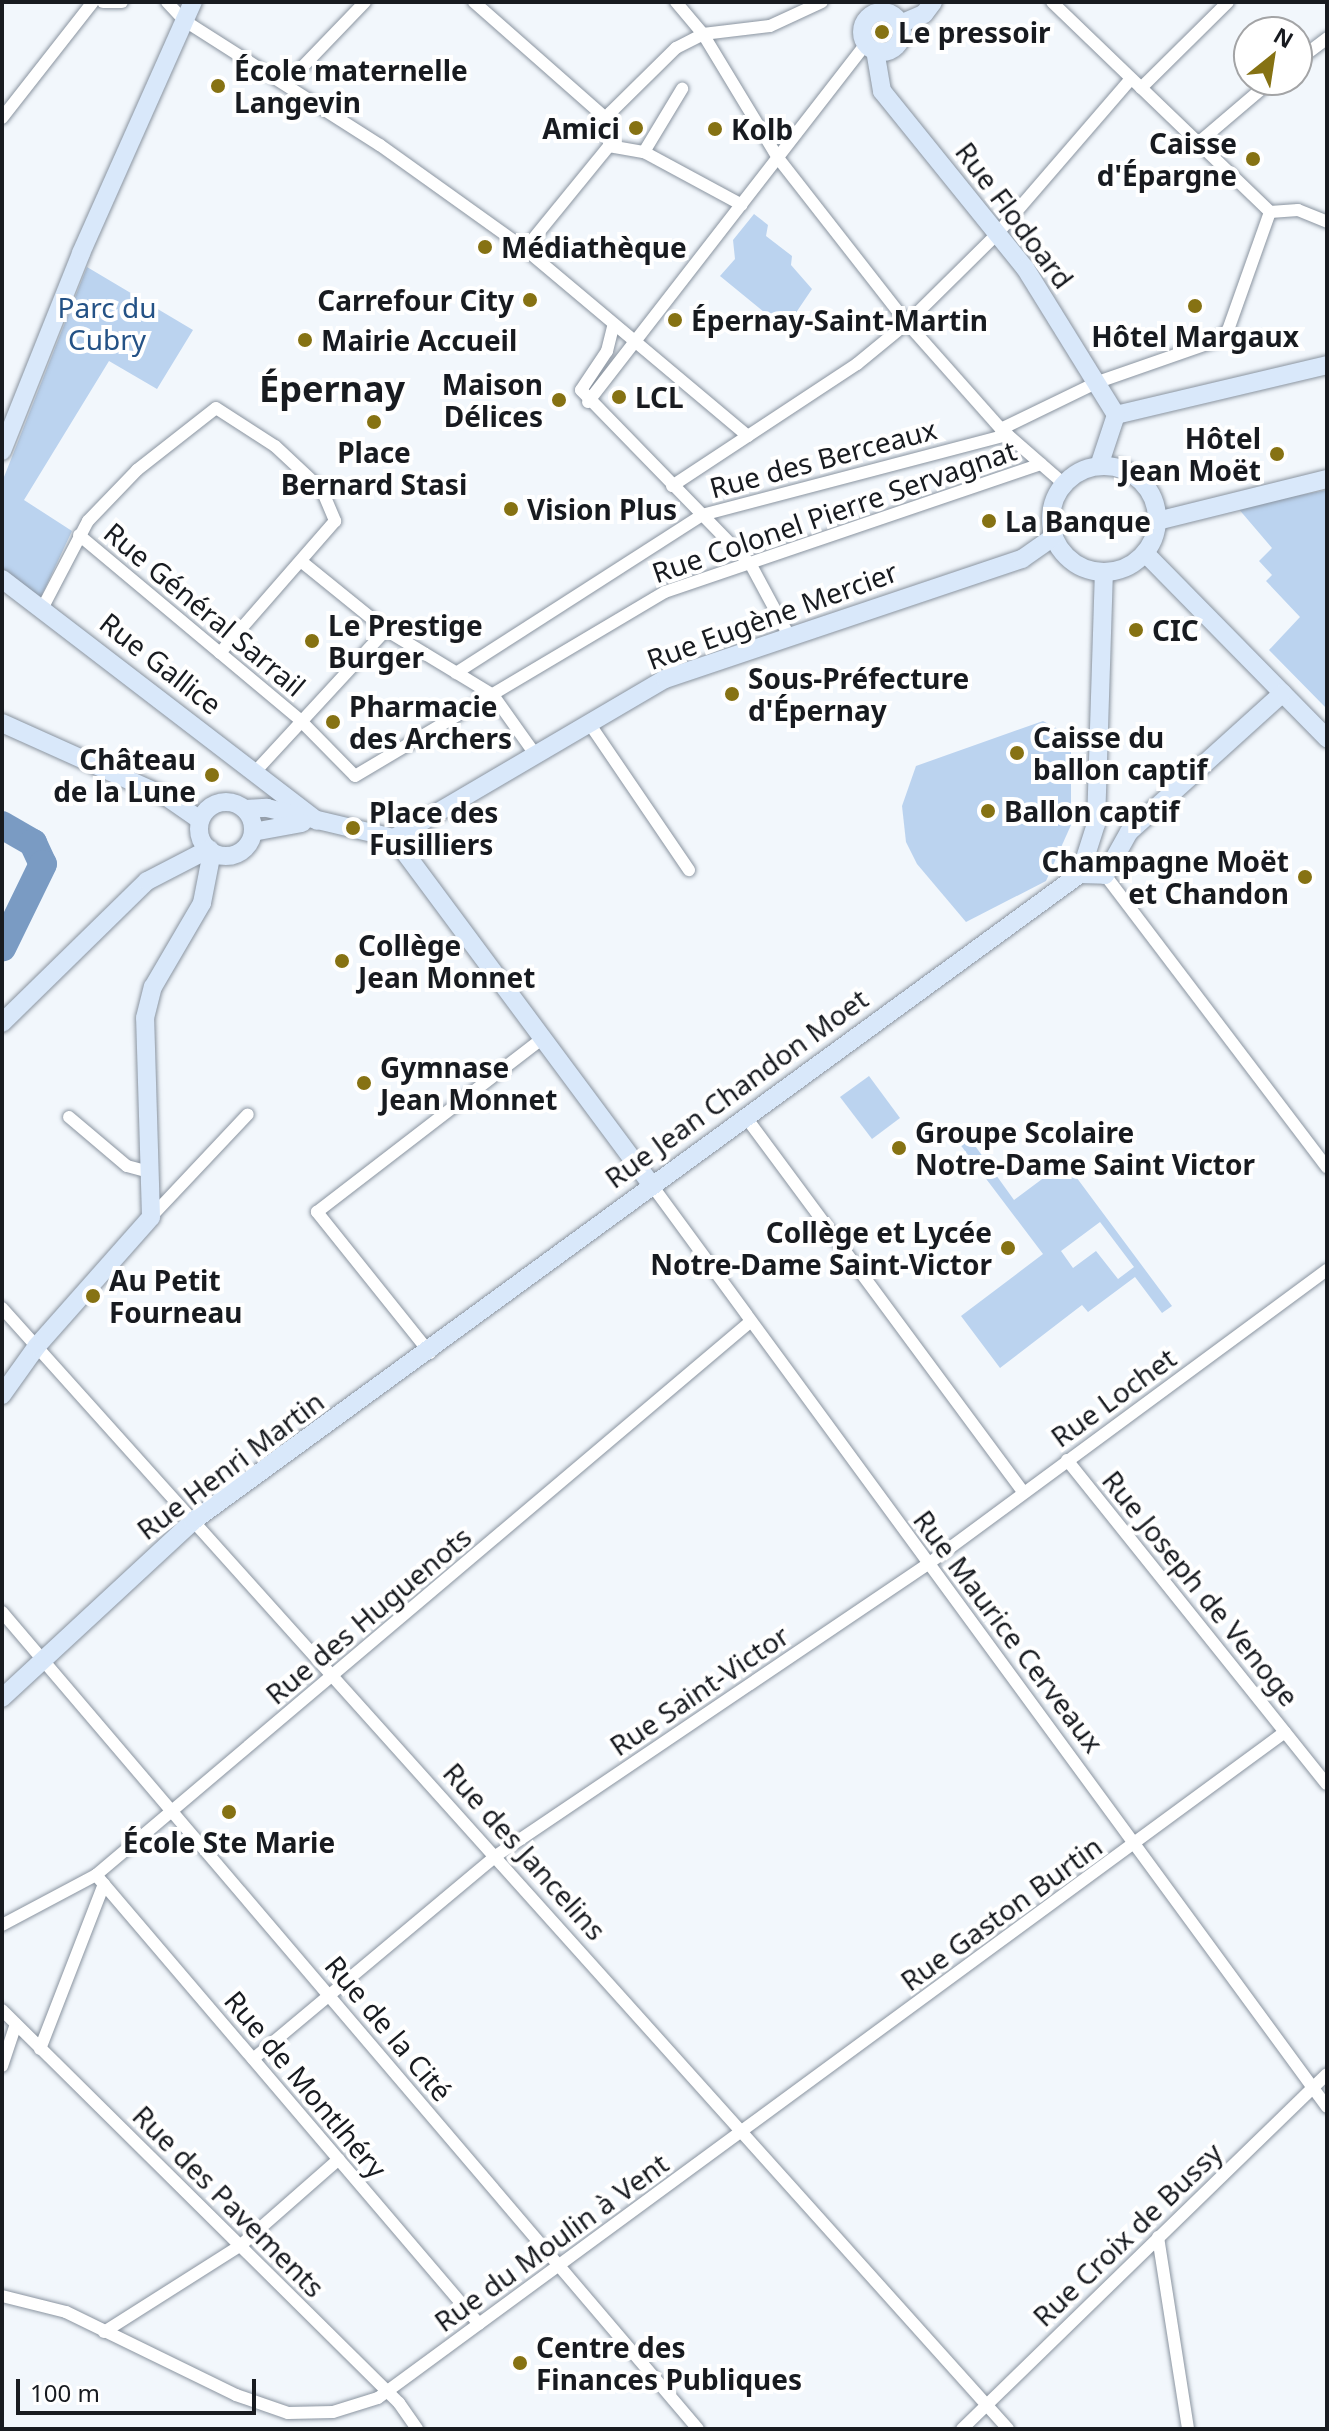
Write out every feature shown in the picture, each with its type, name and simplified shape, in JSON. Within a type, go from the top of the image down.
[{"type":"main road","points":[[2,451],[81,253],[193,2]]},
{"type":"main road","points":[[185,21],[204,2]]},
{"type":"main road","points":[[856,2],[868,18]]},
{"type":"main road","points":[[900,24],[924,14],[933,2]]},
{"type":"main road","points":[[868,18],[886,13],[900,24]]},
{"type":"main road","points":[[868,18],[862,33],[870,47],[896,46],[900,24]]},
{"type":"main road","name":"Rue Flodoard","points":[[870,47],[882,91],[997,234],[1098,382],[1116,415]]},
{"type":"main road","points":[[1099,466],[1116,415],[1327,365]]},
{"type":"main road","points":[[1099,466],[1117,468],[1140,481],[1154,503],[1157,521],[1145,553],[1133,564],[1104,573],[1073,563],[1054,537],[1051,509],[1064,484],[1099,466]]},
{"type":"main road","points":[[1157,521],[1327,479]]},
{"type":"main road","name":"Rue Eugène Mercier","points":[[394,838],[665,679],[788,634],[1022,559],[1054,537]]},
{"type":"main road","points":[[1145,553],[1327,738]]},
{"type":"main road","points":[[1104,573],[1096,824],[1080,874],[1105,875],[1129,832],[1283,693]]},
{"type":"main road","name":"Rue Gallice","points":[[2,579],[43,607],[317,821]]},
{"type":"main road","points":[[2,723],[167,797],[200,820]]},
{"type":"main road","points":[[2,1023],[147,881],[210,851],[235,855],[247,846],[253,832],[243,808],[254,773]]},
{"type":"main road","points":[[2,1395],[37,1346],[151,1217],[145,1018],[153,987],[202,903],[210,851],[200,838],[200,820],[216,803],[267,808],[394,838],[651,1184]]},
{"type":"main road","points":[[253,832],[317,821]]},
{"type":"main road","points":[[1096,824],[1129,832]]},
{"type":"main road","name":"Rue Jean Chandon Moet","points":[[430,1353],[651,1184],[1080,874]]},
{"type":"main road","name":"Rue Henri Martin","points":[[2,1698],[193,1521],[430,1353]]},
{"type":"street","points":[[2,118],[93,2]]},
{"type":"street","points":[[103,2],[122,2]]},
{"type":"street","points":[[167,2],[185,21],[286,84],[525,249],[632,343],[748,436]]},
{"type":"street","points":[[286,84],[365,2]]},
{"type":"street","points":[[474,2],[609,121]]},
{"type":"street","points":[[676,2],[703,34],[778,158],[907,323],[1004,432],[1064,484]]},
{"type":"street","points":[[525,249],[609,146],[609,121],[652,67],[703,34],[770,26],[822,2]]},
{"type":"street","points":[[1052,2],[1270,212],[1298,210],[1327,222]]},
{"type":"street","points":[[672,486],[857,364],[907,323],[997,234],[1136,83],[1228,2]]},
{"type":"street","points":[[588,402],[778,158],[870,47]]},
{"type":"street","points":[[644,152],[682,89]]},
{"type":"street","points":[[1198,143],[1253,96]]},
{"type":"street","points":[[609,146],[644,152],[742,205]]},
{"type":"street","name":"Rue des Berceaux","points":[[456,673],[702,515],[1004,432],[1098,382],[1216,341],[1228,330],[1270,212]]},
{"type":"street","points":[[613,327],[607,351],[581,390],[588,402],[751,565],[788,634]]},
{"type":"street","points":[[43,607],[79,535],[137,470],[216,408],[275,446],[330,502],[335,521],[220,653]]},
{"type":"street","name":"Rue Colonel Pierre Servagnat","points":[[355,776],[665,592],[1041,464]]},
{"type":"street","name":"Rue Général Sarrail","points":[[79,535],[300,720],[355,776]]},
{"type":"street","points":[[302,562],[386,630],[493,695],[535,754]]},
{"type":"street","points":[[254,773],[386,630]]},
{"type":"street","points":[[589,723],[689,870]]},
{"type":"street","points":[[1105,875],[1327,1167]]},
{"type":"street","points":[[430,1353],[317,1212],[542,1039]]},
{"type":"street","points":[[151,1217],[248,1114]]},
{"type":"street","points":[[745,1116],[1023,1492]]},
{"type":"street","points":[[69,1117],[127,1166],[149,1172]]},
{"type":"street","name":"Rue Maurice Cerveaux","points":[[651,1184],[928,1564],[1138,1843],[1327,2107]]},
{"type":"street","name":"Rue Lochet","points":[[928,1564],[1327,1270]]},
{"type":"street","name":"Rue des Jancelins","points":[[2,1308],[743,2129],[1008,2429]]},
{"type":"street","name":"Rue des Huguenots","points":[[2,1925],[100,1879],[172,1810],[750,1322]]},
{"type":"street","name":"Rue Joseph de Venoge","points":[[1067,1460],[1327,1784]]},
{"type":"street","name":"Rue Saint-Victor","points":[[253,2059],[497,1855],[928,1564]]},
{"type":"street","name":"Rue de la Cité","points":[[2,1612],[698,2429]]},
{"type":"street","name":"Rue Gaston Burtin","points":[[743,2129],[1138,1843],[1285,1732]]},
{"type":"street","points":[[40,2049],[100,1879]]},
{"type":"street","name":"Rue de Montlhéry","points":[[100,1879],[479,2324]]},
{"type":"street","name":"Rue des Pavements","points":[[2,2010],[387,2392],[417,2429]]},
{"type":"street","points":[[2,2066],[16,2024]]},
{"type":"street","name":"Rue Croix de Bussy","points":[[962,2429],[1327,2074]]},
{"type":"street","name":"Rue du Moulin à Vent","points":[[2,2296],[44,2303],[236,2395],[288,2413],[333,2412],[387,2392],[743,2129]]},
{"type":"street","points":[[104,2332],[241,2245],[339,2159]]},
{"type":"street","points":[[1158,2237],[1188,2429]]},
{"type":"green space","points":[[754,214],[768,225],[766,236],[792,256],[791,265],[812,289],[785,329],[720,276],[735,259],[733,240]]},
{"type":"green space","name":"Parc du Cubry","points":[[87,267],[193,330],[157,389],[109,361],[24,500],[72,531],[41,597],[2,570],[2,482]]},
{"type":"green space","points":[[1327,490],[1327,709],[1269,650],[1300,617],[1266,581],[1272,575],[1259,561],[1272,548],[1237,507]]},
{"type":"green space","points":[[1043,721],[1071,736],[1071,825],[1046,881],[966,922],[917,864],[906,842],[902,806],[916,766]]},
{"type":"green space","points":[[869,1076],[900,1118],[872,1139],[840,1097]]},
{"type":"green space","points":[[968,1136],[1014,1200],[1065,1162],[1172,1306],[1162,1313],[1135,1277],[1088,1312],[1082,1305],[1000,1368],[961,1316],[1043,1254],[959,1143]],"holes":[[[1100,1222],[1134,1267],[1118,1279],[1096,1251],[1073,1268],[1061,1251]]]},
{"type":"waterway","points":[[2,825],[33,843],[43,864],[2,948]]},
{"type":"place","name":"Le pressoir","points":[[882,32]]},
{"type":"place","name":"École maternelle Langevin","points":[[218,86]]},
{"type":"place","name":"Amici","points":[[636,128]]},
{"type":"place","name":"Kolb","points":[[715,129]]},
{"type":"place","name":"Caisse d'Épargne","points":[[1253,159]]},
{"type":"place","name":"Médiathèque","points":[[485,247]]},
{"type":"place","name":"Carrefour City","points":[[530,300]]},
{"type":"place","name":"Hôtel Margaux","points":[[1195,306]]},
{"type":"place","name":"Épernay-Saint-Martin","points":[[675,320]]},
{"type":"place","name":"Mairie Accueil","points":[[305,340]]},
{"type":"place","name":"LCL","points":[[619,397]]},
{"type":"place","name":"Maison Délices","points":[[559,400]]},
{"type":"place","name":"Place Bernard Stasi","points":[[374,422]]},
{"type":"place","name":"Hôtel Jean Moët","points":[[1277,454]]},
{"type":"place","name":"Vision Plus","points":[[511,509]]},
{"type":"place","name":"La Banque","points":[[989,521]]},
{"type":"place","name":"CIC","points":[[1136,630]]},
{"type":"place","name":"Le Prestige Burger","points":[[312,641]]},
{"type":"place","name":"Sous-Préfecture d'Épernay","points":[[732,694]]},
{"type":"place","name":"Pharmacie des Archers","points":[[333,722]]},
{"type":"place","name":"Caisse du ballon captif","points":[[1017,753]]},
{"type":"place","name":"Château de la Lune","points":[[212,775]]},
{"type":"place","name":"Ballon captif","points":[[988,811]]},
{"type":"place","name":"Place des Fusilliers","points":[[353,828]]},
{"type":"place","name":"Champagne Moët et Chandon","points":[[1305,877]]},
{"type":"place","name":"Collège Jean Monnet","points":[[342,961]]},
{"type":"place","name":"Gymnase Jean Monnet","points":[[364,1083]]},
{"type":"place","name":"Groupe Scolaire Notre-Dame Saint Victor","points":[[899,1148]]},
{"type":"place","name":"Collège et Lycée Notre-Dame Saint-Victor","points":[[1008,1248]]},
{"type":"place","name":"Au Petit Fourneau","points":[[93,1296]]},
{"type":"place","name":"École Ste Marie","points":[[229,1812]]},
{"type":"place","name":"Centre des Finances Publiques","points":[[520,2363]]},
{"type":"district","name":"Épernay","points":[[332,389]]}]
